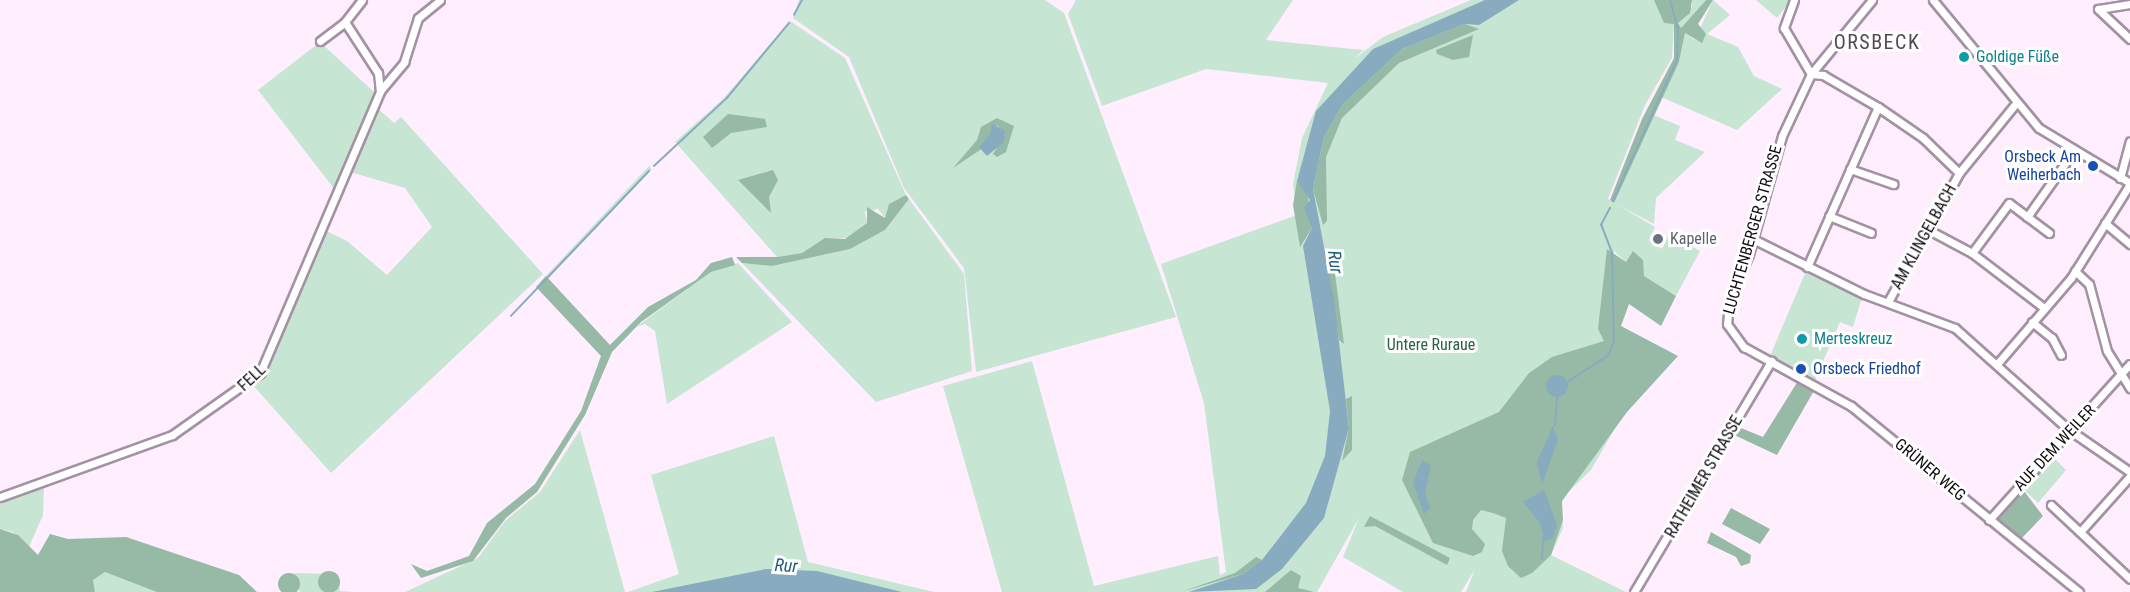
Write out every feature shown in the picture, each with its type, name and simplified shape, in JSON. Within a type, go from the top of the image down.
[{"type":"street","points":[[320,41],[345,21],[362,0]]},
{"type":"street","name":"FELL","points":[[0,496],[172,435],[261,373],[380,91],[404,63],[418,18],[440,0]]},
{"type":"street","points":[[1794,0],[1784,28],[1811,74]]},
{"type":"street","name":"LUCHTENBERGER STRASSE","points":[[1771,361],[1738,342],[1726,319],[1754,239],[1776,148],[1811,74],[1840,42],[1872,0]]},
{"type":"street","points":[[1933,0],[2016,103],[2073,152],[2130,183],[2075,271],[1997,364]]},
{"type":"street","points":[[2130,4],[2098,9],[2130,39]]},
{"type":"street","name":"FELL","points":[[345,21],[378,73],[380,91]]},
{"type":"street","points":[[378,73],[392,78]]},
{"type":"street","name":"AM KLINGELBACH","points":[[1811,74],[1823,75],[1878,107],[1923,138],[1959,173]]},
{"type":"street","name":"AM KLINGELBACH","points":[[1889,300],[1925,228],[1959,173],[2016,103]]},
{"type":"street","points":[[1807,267],[1878,107]]},
{"type":"street","points":[[2120,178],[2130,141]]},
{"type":"street","points":[[2027,217],[2073,152]]},
{"type":"street","points":[[1850,169],[1893,184]]},
{"type":"street","points":[[1972,253],[2009,203],[2049,233]]},
{"type":"street","points":[[1829,216],[1871,233]]},
{"type":"street","points":[[2105,224],[2130,244]]},
{"type":"street","points":[[1925,228],[1972,253],[2043,307]]},
{"type":"street","points":[[1754,239],[1807,267],[1955,328],[2068,429],[2130,474],[2080,532]]},
{"type":"street","points":[[2075,271],[2089,284],[2119,375],[2130,388]]},
{"type":"street","points":[[2032,322],[2052,338],[2061,355]]},
{"type":"street","name":"GRÜNER WEG","points":[[1771,361],[1851,406],[2079,592]]},
{"type":"street","name":"RATHEIMER STRASSE","points":[[1634,592],[1771,361]]},
{"type":"street","name":"AUF DEM WEILER","points":[[1989,520],[2068,429],[2076,428],[2130,364]]},
{"type":"street","points":[[2051,506],[2130,579]]},
{"type":"green space","points":[[799,0],[1045,0],[1064,13],[1176,317],[976,372],[964,268],[904,188],[849,57],[793,18]]},
{"type":"green space","name":"Untere Ruraue","points":[[1076,0],[1293,0],[1266,40],[1363,50],[1354,59],[1383,37],[1471,0],[1688,0],[1692,8],[1692,0],[1706,0],[1681,28],[1674,23],[1672,58],[1645,105],[1608,199],[1655,227],[1649,240],[1662,249],[1669,234],[1700,251],[1676,296],[1644,276],[1634,251],[1626,262],[1614,251],[1625,411],[1591,470],[1561,499],[1563,528],[1551,555],[1626,592],[1466,592],[1475,569],[1461,592],[1403,592],[1343,557],[1359,518],[1317,592],[1002,592],[943,386],[1032,361],[1094,586],[1218,556],[1220,575],[1226,572],[1204,403],[1161,264],[1297,215],[1293,184],[1302,138],[1328,83],[1206,69],[1102,106],[1068,14]]},
{"type":"green space","points":[[1654,0],[1692,0],[1690,13],[1678,23],[1681,28],[1706,0],[1713,0],[1698,24],[1706,34],[1702,43],[1685,33],[1679,62],[1614,203],[1610,200],[1642,119],[1674,58],[1674,24],[1664,23]]},
{"type":"green space","points":[[1713,0],[1730,15],[1707,34],[1738,47],[1754,76],[1782,89],[1737,130],[1661,97],[1679,62],[1685,33],[1695,40]]},
{"type":"green space","points":[[1756,0],[1790,0],[1790,2],[1777,18]]},
{"type":"green space","points":[[790,21],[845,58],[906,195],[891,203],[885,218],[878,209],[865,211],[867,223],[848,238],[825,239],[802,253],[777,257],[675,142],[723,99]]},
{"type":"green space","points":[[1465,24],[1479,29],[1399,63],[1342,118],[1326,157],[1327,221],[1323,225],[1313,189],[1324,137],[1343,104],[1402,49]]},
{"type":"green space","points":[[1473,35],[1469,57],[1453,60],[1437,54],[1436,50]]},
{"type":"green space","points":[[320,42],[375,93],[335,190],[258,90]]},
{"type":"green space","points":[[375,106],[394,123],[401,117],[543,274],[331,473],[253,385],[276,352],[322,229],[347,241],[387,275],[432,227],[405,188],[350,172]]},
{"type":"green space","points":[[728,114],[765,119],[767,127],[731,133],[712,148],[703,137]]},
{"type":"green space","points":[[1651,114],[1680,126],[1675,140],[1705,152],[1656,198],[1654,224],[1614,203]]},
{"type":"green space","points":[[997,118],[1014,126],[1006,152],[997,157],[993,154],[1005,135],[997,125],[980,150],[953,168],[977,140],[981,127]]},
{"type":"green space","points":[[649,166],[652,169],[548,279],[546,276]]},
{"type":"green space","points":[[773,170],[778,180],[769,197],[771,213],[738,180]]},
{"type":"green space","points":[[1297,181],[1307,190],[1312,228],[1300,247],[1293,205]]},
{"type":"green space","points":[[906,195],[909,199],[885,230],[850,249],[772,266],[742,263],[736,257],[777,257],[802,253],[825,238],[845,239],[867,223],[867,207],[885,218],[889,204]]},
{"type":"green space","points":[[909,199],[964,274],[972,371],[876,402],[742,263],[772,266],[850,249],[885,230]]},
{"type":"green space","points":[[1607,249],[1626,262],[1633,251],[1643,260],[1644,276],[1676,296],[1661,326],[1629,304],[1621,326],[1678,356],[1627,412],[1562,501],[1563,520],[1551,555],[1532,573],[1521,578],[1508,566],[1502,551],[1506,518],[1493,513],[1481,510],[1473,520],[1472,529],[1485,544],[1482,552],[1473,556],[1433,543],[1402,480],[1410,452],[1499,412],[1529,373],[1552,357],[1604,341],[1598,329]]},
{"type":"green space","points":[[732,257],[735,265],[711,272],[641,322],[612,352],[585,415],[537,492],[506,518],[473,561],[421,578],[411,564],[427,571],[469,556],[487,523],[535,484],[581,411],[601,356],[536,287],[546,276],[610,345],[648,307],[696,280],[711,263]]},
{"type":"green space","points":[[738,263],[792,322],[667,404],[655,331],[645,324],[636,327],[711,272]]},
{"type":"green space","points":[[1806,271],[1863,294],[1853,327],[1840,322],[1815,380],[1770,356]]},
{"type":"green space","points":[[1328,273],[1335,273],[1344,344],[1339,340]]},
{"type":"green space","points":[[1798,381],[1815,389],[1777,455],[1732,434],[1736,426],[1763,437]]},
{"type":"green space","points":[[1352,396],[1352,450],[1342,461],[1349,428],[1346,399]]},
{"type":"green space","points":[[580,430],[625,592],[405,592],[478,558],[505,521],[540,492]]},
{"type":"green space","points":[[774,436],[808,562],[934,592],[628,592],[679,574],[651,475]]},
{"type":"green space","points":[[2053,457],[2066,470],[2038,503],[2021,487]]},
{"type":"green space","points":[[44,485],[43,515],[29,547],[13,532],[0,529],[0,498]]},
{"type":"green space","points":[[2021,487],[2043,516],[2020,540],[1995,518]]},
{"type":"green space","points":[[1731,508],[1770,529],[1760,544],[1722,524]]},
{"type":"green space","points":[[1370,516],[1450,558],[1447,565],[1375,526],[1364,527]]},
{"type":"green space","points":[[0,529],[18,535],[38,555],[50,534],[68,539],[126,537],[239,575],[257,592],[157,592],[105,572],[93,580],[95,592],[0,592]]},
{"type":"green space","points":[[1711,532],[1751,555],[1750,563],[1741,566],[1736,557],[1707,543]]},
{"type":"green space","points":[[1256,557],[1262,560],[1243,574],[1181,592],[1235,573]]},
{"type":"green space","points":[[1291,570],[1301,576],[1298,588],[1314,592],[1265,592]]},
{"type":"green space","points":[[329,571],[337,574],[340,582],[337,590],[329,593],[321,590],[318,582],[321,574]]},
{"type":"green space","points":[[105,572],[154,587],[157,592],[95,592],[93,580]]},
{"type":"green space","points":[[289,573],[297,576],[300,584],[297,592],[289,595],[281,592],[278,584],[281,576]]},
{"type":"green space","points":[[294,573],[338,574],[340,591],[353,592],[300,592]]},
{"type":"water","points":[[1485,0],[1519,0],[1479,25],[1465,24],[1402,49],[1343,104],[1324,137],[1313,189],[1334,299],[1349,428],[1324,518],[1282,569],[1256,589],[1189,592],[1243,574],[1262,560],[1306,503],[1325,456],[1330,411],[1303,246],[1312,228],[1304,208],[1310,200],[1297,181],[1316,111],[1373,49]]},
{"type":"water","points":[[991,123],[1005,131],[1004,142],[987,156],[979,147],[991,133]]},
{"type":"water","points":[[1553,375],[1561,375],[1568,382],[1568,390],[1561,397],[1553,397],[1546,390],[1546,382]]},
{"type":"water","points":[[1553,426],[1558,440],[1542,485],[1537,462]]},
{"type":"water","points":[[1422,460],[1431,465],[1425,493],[1430,508],[1424,514],[1413,483]]},
{"type":"water","points":[[1544,490],[1557,525],[1553,538],[1545,541],[1540,523],[1523,502]]},
{"type":"water","points":[[766,569],[817,571],[902,592],[652,592]]},
{"type":"waterway","points":[[794,15],[802,0]]},
{"type":"waterway","points":[[1613,201],[1677,60],[1678,30],[1670,0]]},
{"type":"waterway","points":[[654,166],[727,98],[789,23]]},
{"type":"waterway","points":[[511,316],[649,171]]},
{"type":"waterway","points":[[1566,383],[1609,355],[1614,341],[1612,253],[1601,225],[1610,208]]},
{"type":"waterway","points":[[1555,426],[1557,395]]},
{"type":"waterway","points":[[1542,559],[1543,538]]},
{"type":"place","name":"Goldige Füße","points":[[1964,57]]},
{"type":"place","name":"Orsbeck Am Weiherbach","points":[[2093,166]]},
{"type":"place","name":"Kapelle","points":[[1658,239]]},
{"type":"place","name":"Merteskreuz","points":[[1802,339]]},
{"type":"place","name":"Orsbeck Friedhof","points":[[1801,369]]},
{"type":"district","name":"ORSBECK","points":[[1877,42]]},
{"type":"water label","name":"Rur","points":[[1335,262]]},
{"type":"water label","name":"Rur","points":[[786,566]]}]
